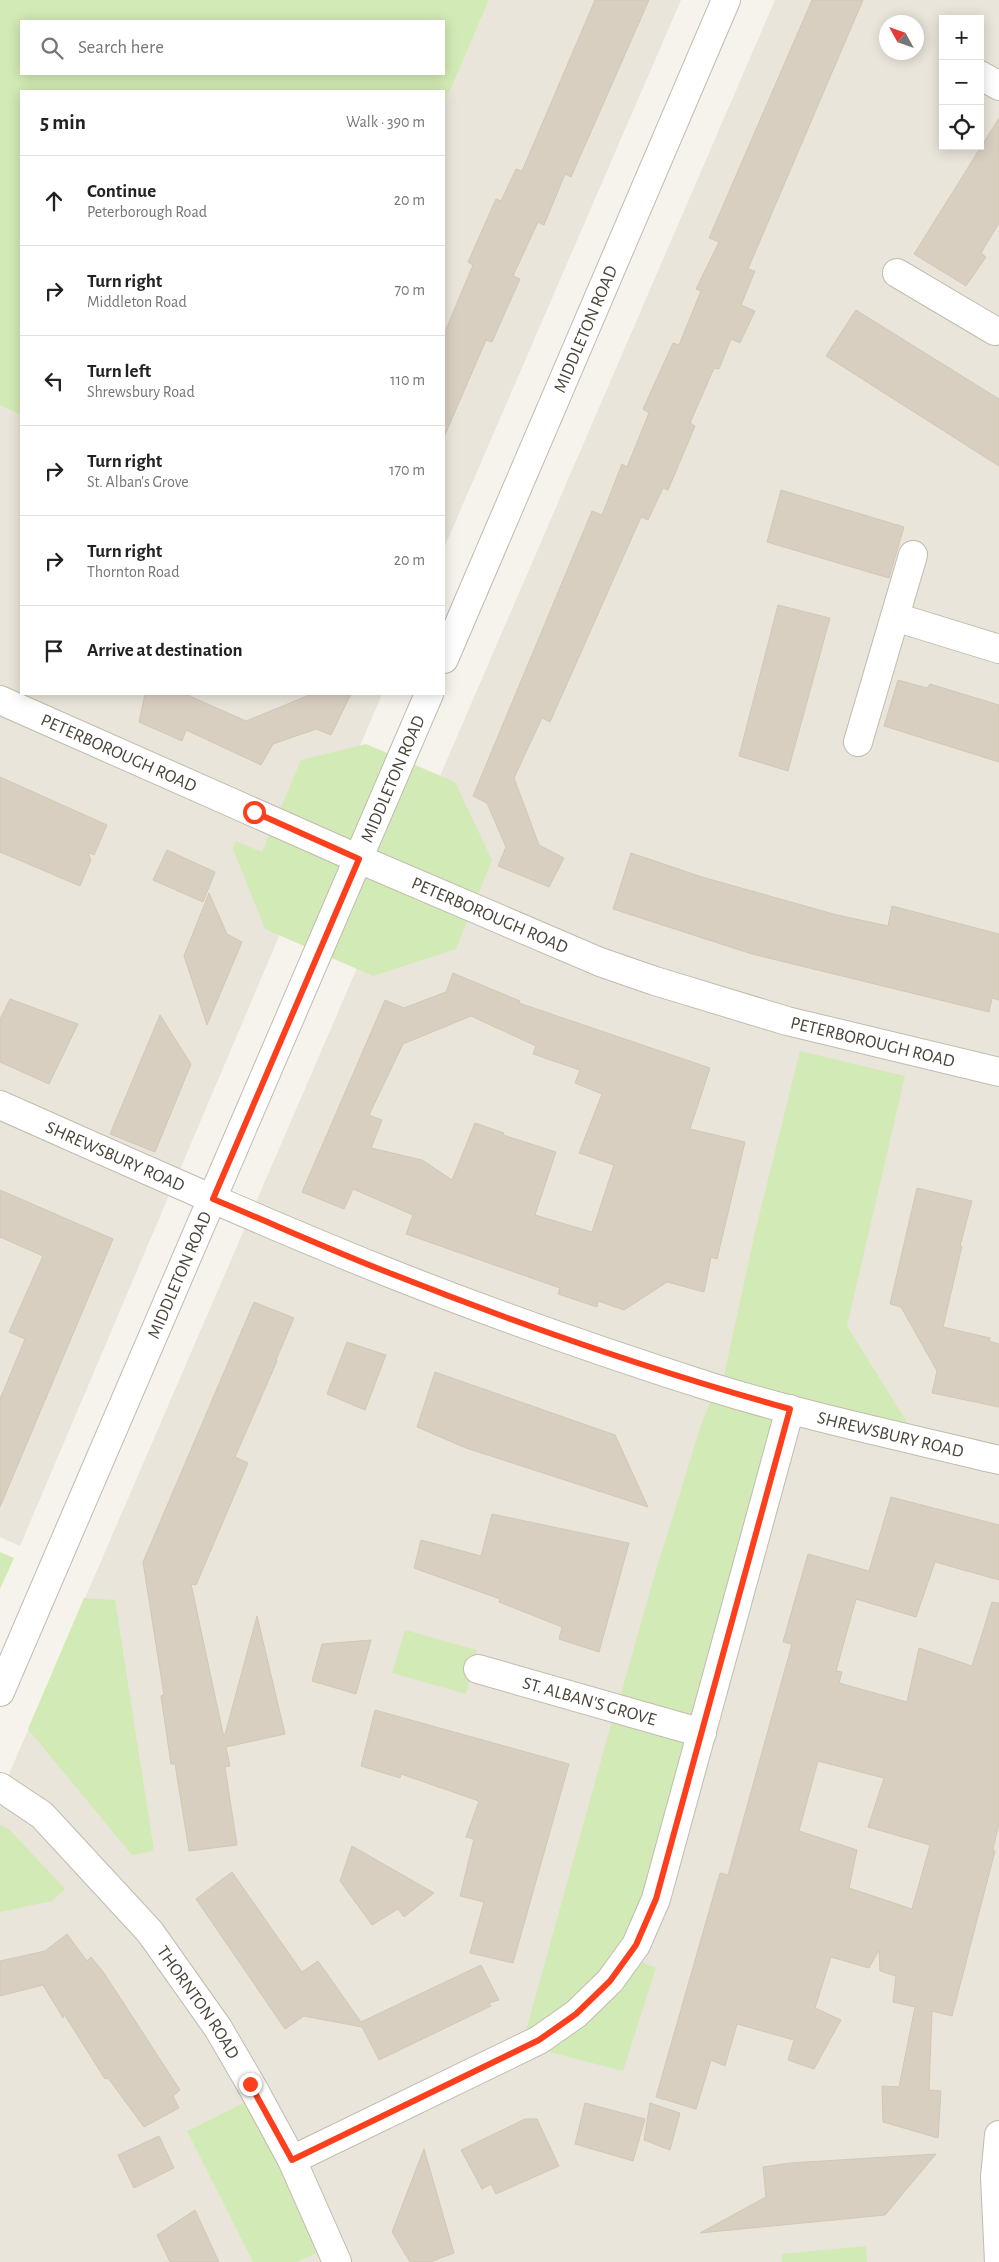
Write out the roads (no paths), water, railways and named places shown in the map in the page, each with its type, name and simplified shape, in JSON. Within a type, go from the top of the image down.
[{"type":"street","name":"MIDDLETON ROAD","points":[[445,657],[726,0]]},
{"type":"street","points":[[984,77],[999,86]]},
{"type":"street","points":[[897,273],[998,330]]},
{"type":"street","points":[[858,742],[913,555]]},
{"type":"street","points":[[895,617],[999,649]]},
{"type":"street","name":"MIDDLETON ROAD","points":[[0,1692],[429,695]]},
{"type":"street","name":"PETERBOROUGH ROAD","points":[[0,700],[359,859],[592,959],[655,981],[787,1022],[999,1072]]},
{"type":"street","name":"SHREWSBURY ROAD","points":[[0,1105],[213,1199],[386,1272],[510,1319],[714,1388],[790,1409],[999,1460]]},
{"type":"street","points":[[292,2160],[539,2040],[576,2014],[610,1981],[636,1945],[656,1899],[790,1409]]},
{"type":"street","name":"ST. ALBAN'S GROVE","points":[[478,1669],[702,1733]]},
{"type":"street","name":"THORNTON ROAD","points":[[0,1787],[42,1815],[150,1932],[218,2028],[292,2160],[337,2262]]},
{"type":"street","points":[[982,2262],[999,2261],[995,2177],[999,2135]]}]
